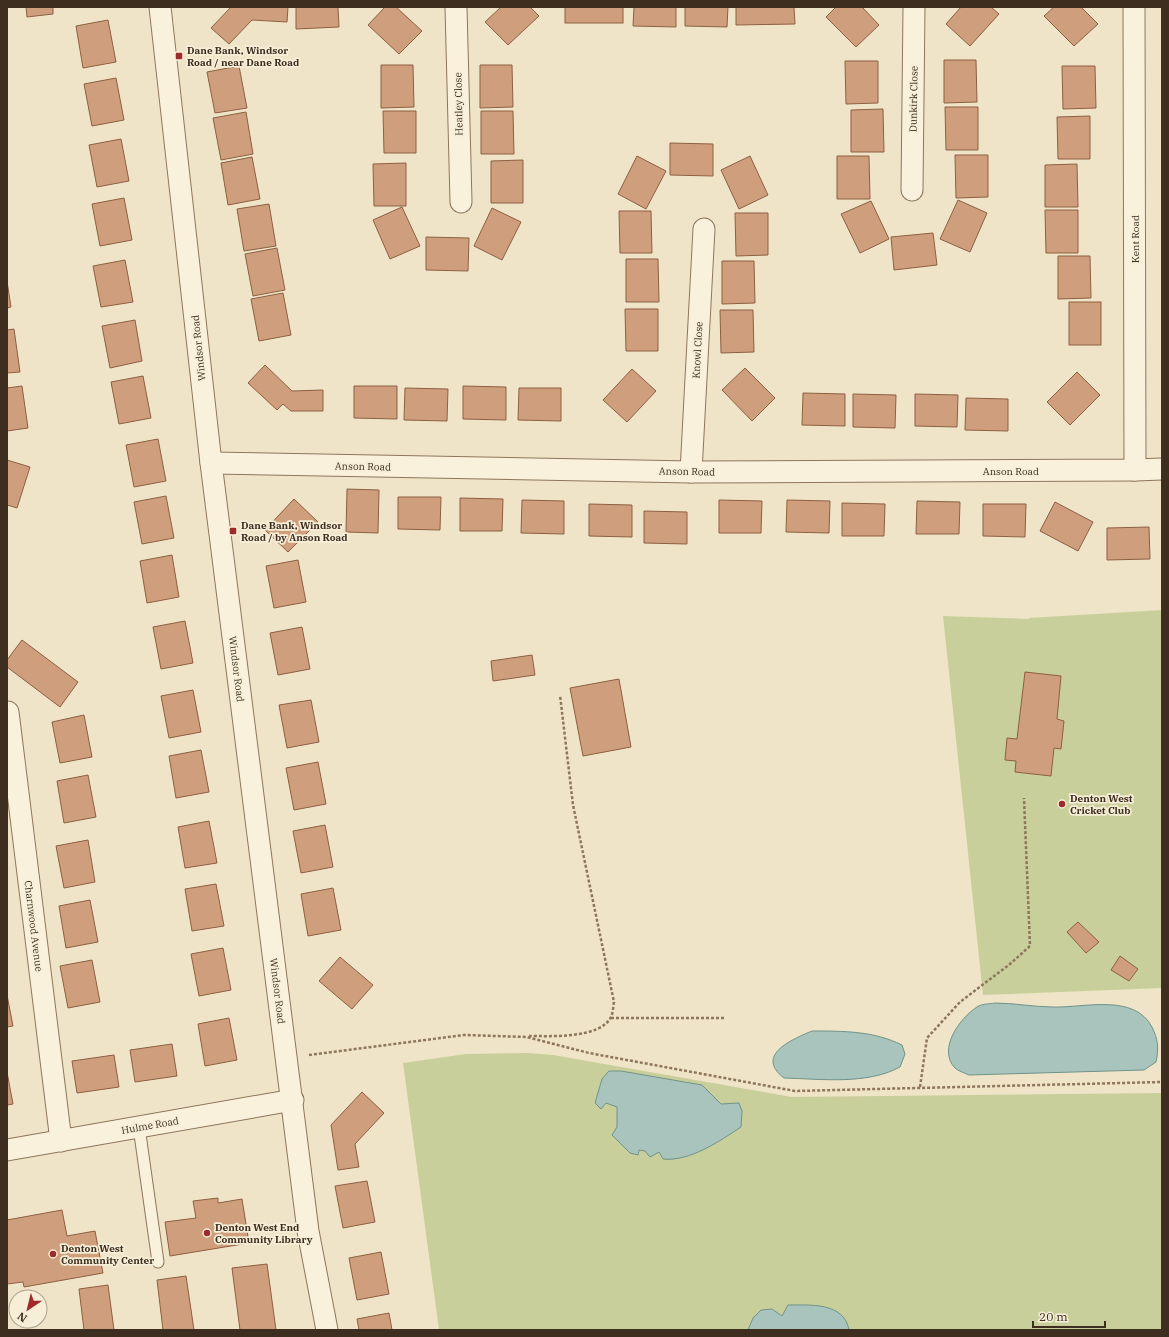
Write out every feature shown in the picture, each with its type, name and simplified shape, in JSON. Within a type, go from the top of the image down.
[{"type":"street","name":"Windsor Road","points":[[160,7],[211,463],[286,1058],[308,1231],[327,1330]]},
{"type":"street","name":"Heatley Close","points":[[456,7],[461,202]]},
{"type":"street","name":"Dunkirk Close","points":[[912,190],[914,7]]},
{"type":"street","name":"Kent Road","points":[[1134,7],[1135,470]]},
{"type":"street","name":"Knowl Close","points":[[691,472],[704,229]]},
{"type":"street","name":"Anson Road","points":[[211,463],[691,472],[1162,469]]},
{"type":"street","name":"Charnwood Avenue","points":[[8,712],[61,1141]]},
{"type":"street","name":"Hulme Road","points":[[7,1150],[292,1100]]},
{"type":"lane","points":[[139,1127],[158,1262]]},
{"type":"path","points":[[286,1058],[464,1034],[527,1036],[575,1035],[599,1029],[611,1018],[614,1002],[574,812],[560,695]]},
{"type":"path","points":[[920,1087],[927,1038],[960,1002],[1010,964],[1030,946],[1024,798]]},
{"type":"path","points":[[611,1018],[725,1018]]},
{"type":"path","points":[[527,1036],[589,1053],[795,1091],[1162,1082]]},
{"type":"green space","name":"Denton West Cricket Club","points":[[1162,610],[1162,988],[983,995],[943,616],[1029,619]]},
{"type":"green space","points":[[528,1053],[553,1055],[792,1097],[1162,1093],[1162,1330],[439,1330],[403,1063],[466,1054]]},
{"type":"water","points":[[995,1003],[1053,1007],[1107,1005],[1121,1006],[1133,1010],[1144,1016],[1154,1031],[1157,1040],[1156,1062],[1144,1070],[969,1075],[955,1068],[950,1060],[948,1052],[953,1034],[970,1012],[979,1006]]},
{"type":"water","points":[[812,1031],[870,1034],[902,1045],[905,1054],[900,1067],[887,1073],[859,1079],[828,1080],[784,1078],[776,1070],[773,1062],[775,1055],[787,1043]]},
{"type":"water","points":[[609,1071],[621,1071],[702,1085],[721,1104],[739,1103],[742,1111],[741,1127],[704,1149],[683,1157],[663,1159],[659,1152],[650,1157],[645,1151],[639,1150],[638,1155],[630,1153],[612,1135],[617,1127],[617,1107],[606,1103],[601,1109],[595,1103],[602,1079]]},
{"type":"water","points":[[788,1305],[825,1307],[833,1310],[840,1314],[846,1321],[849,1330],[748,1330],[753,1318],[761,1310],[772,1309],[782,1316]]},
{"type":"building","points":[[26,7],[53,7],[53,14],[27,17]]},
{"type":"building","points":[[231,7],[288,7],[287,22],[252,20],[229,44],[211,28]]},
{"type":"building","points":[[296,7],[338,7],[339,27],[296,29]]},
{"type":"building","points":[[385,7],[396,7],[422,31],[399,54],[368,25]]},
{"type":"building","points":[[501,7],[530,7],[539,16],[508,45],[485,22]]},
{"type":"building","points":[[565,7],[623,7],[623,23],[565,23]]},
{"type":"building","points":[[634,7],[676,7],[676,27],[633,26]]},
{"type":"building","points":[[685,7],[728,7],[727,27],[685,26]]},
{"type":"building","points":[[736,7],[794,7],[795,24],[736,25]]},
{"type":"building","points":[[836,7],[862,7],[879,25],[856,47],[826,17]]},
{"type":"building","points":[[961,7],[991,7],[999,14],[970,46],[946,24]]},
{"type":"building","points":[[1054,7],[1081,7],[1098,24],[1074,46],[1044,16]]},
{"type":"building","points":[[108,20],[116,62],[83,68],[76,26]]},
{"type":"building","points":[[944,60],[976,60],[977,102],[944,103]]},
{"type":"building","points":[[845,61],[878,61],[878,103],[846,104]]},
{"type":"building","points":[[381,65],[413,65],[414,107],[381,108]]},
{"type":"building","points":[[480,65],[512,65],[513,107],[480,108]]},
{"type":"building","points":[[239,66],[247,108],[215,113],[207,72]]},
{"type":"building","points":[[1062,66],[1095,66],[1096,108],[1063,109]]},
{"type":"building","points":[[116,78],[124,120],[92,126],[84,84]]},
{"type":"building","points":[[945,107],[978,107],[978,150],[946,150]]},
{"type":"building","points":[[883,109],[884,152],[851,152],[851,110]]},
{"type":"building","points":[[383,111],[416,111],[416,153],[384,153]]},
{"type":"building","points":[[481,111],[513,111],[514,154],[481,154]]},
{"type":"building","points":[[246,112],[253,154],[221,160],[213,118]]},
{"type":"building","points":[[1090,116],[1090,159],[1058,159],[1057,117]]},
{"type":"building","points":[[121,139],[129,181],[97,187],[89,145]]},
{"type":"building","points":[[670,143],[713,144],[713,176],[670,175]]},
{"type":"building","points":[[955,155],[988,155],[988,197],[956,198]]},
{"type":"building","points":[[637,156],[666,171],[646,209],[618,194]]},
{"type":"building","points":[[750,156],[768,195],[739,209],[721,170]]},
{"type":"building","points":[[837,156],[869,156],[870,199],[837,199]]},
{"type":"building","points":[[252,157],[260,199],[228,205],[221,163]]},
{"type":"building","points":[[523,160],[523,203],[491,203],[491,161]]},
{"type":"building","points":[[406,163],[406,206],[374,206],[373,164]]},
{"type":"building","points":[[1077,164],[1078,207],[1045,207],[1045,165]]},
{"type":"building","points":[[124,198],[132,240],[100,246],[92,204]]},
{"type":"building","points":[[958,200],[987,213],[970,252],[940,239]]},
{"type":"building","points":[[871,201],[889,239],[860,253],[841,214]]},
{"type":"building","points":[[269,204],[276,246],[244,251],[237,209]]},
{"type":"building","points":[[402,207],[420,246],[390,259],[373,220]]},
{"type":"building","points":[[492,208],[521,222],[502,260],[474,246]]},
{"type":"building","points":[[1045,210],[1078,210],[1078,253],[1046,253]]},
{"type":"building","points":[[619,211],[651,211],[652,253],[620,253]]},
{"type":"building","points":[[735,213],[768,213],[768,255],[736,256]]},
{"type":"building","points":[[933,233],[937,265],[894,270],[891,237]]},
{"type":"building","points":[[426,237],[469,238],[468,271],[426,270]]},
{"type":"building","points":[[277,248],[285,290],[253,296],[245,254]]},
{"type":"building","points":[[1058,256],[1090,256],[1091,298],[1058,299]]},
{"type":"building","points":[[626,259],[658,259],[659,302],[626,302]]},
{"type":"building","points":[[125,260],[133,302],[101,307],[93,266]]},
{"type":"building","points":[[722,261],[754,261],[755,303],[722,304]]},
{"type":"building","points":[[7,281],[11,307],[7,308]]},
{"type":"building","points":[[283,293],[291,335],[259,341],[251,299]]},
{"type":"building","points":[[1069,302],[1101,302],[1101,345],[1069,345]]},
{"type":"building","points":[[625,309],[658,309],[658,351],[626,351]]},
{"type":"building","points":[[720,310],[753,310],[754,352],[721,353]]},
{"type":"building","points":[[135,320],[142,361],[110,368],[102,326]]},
{"type":"building","points":[[14,329],[20,372],[7,373],[7,330]]},
{"type":"building","points":[[265,365],[292,391],[323,390],[323,411],[291,411],[283,404],[277,410],[248,383]]},
{"type":"building","points":[[745,368],[775,398],[752,421],[722,390]]},
{"type":"building","points":[[632,369],[656,391],[627,422],[603,400]]},
{"type":"building","points":[[1077,372],[1100,395],[1070,425],[1047,402]]},
{"type":"building","points":[[143,376],[151,418],[119,424],[111,382]]},
{"type":"building","points":[[22,386],[28,428],[7,431],[7,388]]},
{"type":"building","points":[[354,386],[397,386],[397,419],[354,418]]},
{"type":"building","points":[[463,386],[506,387],[506,420],[463,419]]},
{"type":"building","points":[[405,388],[448,389],[447,421],[404,420]]},
{"type":"building","points":[[519,388],[561,388],[561,421],[518,420]]},
{"type":"building","points":[[803,393],[845,394],[845,426],[802,425]]},
{"type":"building","points":[[853,394],[896,395],[895,428],[853,427]]},
{"type":"building","points":[[915,394],[958,395],[957,427],[915,426]]},
{"type":"building","points":[[966,398],[1008,399],[1008,431],[965,430]]},
{"type":"building","points":[[158,439],[166,481],[134,487],[126,445]]},
{"type":"building","points":[[7,460],[30,467],[17,508],[7,505]]},
{"type":"building","points":[[347,489],[379,490],[378,533],[346,532]]},
{"type":"building","points":[[166,496],[174,538],[142,544],[134,502]]},
{"type":"building","points":[[398,497],[441,497],[440,530],[398,529]]},
{"type":"building","points":[[460,498],[503,499],[502,531],[460,531]]},
{"type":"building","points":[[294,499],[318,522],[288,552],[265,530]]},
{"type":"building","points":[[522,500],[564,501],[564,534],[521,533]]},
{"type":"building","points":[[719,500],[762,501],[761,533],[719,533]]},
{"type":"building","points":[[787,500],[830,501],[829,533],[786,532]]},
{"type":"building","points":[[917,501],[960,502],[959,534],[916,534]]},
{"type":"building","points":[[1055,502],[1093,522],[1078,551],[1040,531]]},
{"type":"building","points":[[842,503],[885,504],[884,536],[842,536]]},
{"type":"building","points":[[589,504],[632,505],[632,537],[589,536]]},
{"type":"building","points":[[983,504],[1026,504],[1025,537],[983,536]]},
{"type":"building","points":[[644,511],[687,512],[687,544],[644,543]]},
{"type":"building","points":[[1149,527],[1150,559],[1107,560],[1107,528]]},
{"type":"building","points":[[172,555],[179,597],[147,603],[140,561]]},
{"type":"building","points":[[298,560],[306,602],[274,608],[266,566]]},
{"type":"building","points":[[185,621],[193,663],[161,669],[153,627]]},
{"type":"building","points":[[302,627],[310,669],[278,675],[270,633]]},
{"type":"building","points":[[22,640],[78,682],[60,707],[7,667],[7,660]]},
{"type":"building","points":[[532,655],[535,675],[493,681],[491,661]]},
{"type":"building","points":[[1025,672],[1061,676],[1057,719],[1064,721],[1061,749],[1054,748],[1051,776],[1015,772],[1016,761],[1005,760],[1007,738],[1017,739]]},
{"type":"building","points":[[619,679],[631,747],[583,756],[570,688]]},
{"type":"building","points":[[193,690],[201,732],[169,738],[161,696]]},
{"type":"building","points":[[311,700],[319,742],[287,748],[279,705]]},
{"type":"building","points":[[84,715],[92,757],[60,763],[52,722]]},
{"type":"building","points":[[201,750],[209,792],[176,798],[169,756]]},
{"type":"building","points":[[318,762],[326,804],[294,810],[286,768]]},
{"type":"building","points":[[88,775],[96,817],[64,823],[57,781]]},
{"type":"building","points":[[209,821],[217,863],[185,868],[178,827]]},
{"type":"building","points":[[325,825],[333,867],[301,873],[293,831]]},
{"type":"building","points":[[88,840],[95,882],[64,888],[56,846]]},
{"type":"building","points":[[216,884],[224,926],[192,931],[185,889]]},
{"type":"building","points":[[333,888],[341,930],[308,936],[301,894]]},
{"type":"building","points":[[90,900],[98,942],[66,948],[59,906]]},
{"type":"building","points":[[1078,922],[1099,942],[1086,953],[1067,932]]},
{"type":"building","points":[[223,948],[231,990],[199,996],[191,954]]},
{"type":"building","points":[[1120,956],[1138,969],[1129,981],[1111,970]]},
{"type":"building","points":[[340,957],[373,985],[352,1009],[319,981]]},
{"type":"building","points":[[92,960],[100,1002],[68,1008],[60,966]]},
{"type":"building","points":[[7,995],[13,1026],[7,1027]]},
{"type":"building","points":[[229,1018],[237,1060],[205,1066],[198,1024]]},
{"type":"building","points":[[172,1044],[177,1076],[135,1082],[130,1050]]},
{"type":"building","points":[[114,1055],[119,1087],[77,1093],[72,1061]]},
{"type":"building","points":[[7,1072],[13,1104],[7,1105]]},
{"type":"building","points":[[362,1092],[384,1113],[355,1144],[359,1167],[338,1170],[331,1125]]},
{"type":"building","points":[[367,1181],[375,1222],[343,1228],[335,1186]]},
{"type":"building","name":"Denton West End Community Library","points":[[218,1198],[218,1203],[242,1199],[249,1243],[170,1256],[165,1222],[196,1218],[193,1201]]},
{"type":"building","name":"Denton West Community Center","points":[[62,1210],[67,1236],[95,1231],[103,1273],[24,1287],[23,1282],[7,1284],[7,1220]]},
{"type":"building","points":[[381,1252],[389,1294],[357,1300],[349,1258]]},
{"type":"building","points":[[267,1264],[276,1330],[240,1330],[232,1268]]},
{"type":"building","points":[[186,1276],[194,1330],[163,1330],[157,1280]]},
{"type":"building","points":[[108,1285],[114,1330],[84,1330],[79,1289]]},
{"type":"building","points":[[389,1313],[392,1330],[359,1330],[357,1319]]},
{"type":"place","name":"Dane Bank, Windsor Road / near Dane Road","points":[[179,56]]},
{"type":"place","name":"Dane Bank, Windsor Road / by Anson Road","points":[[233,531]]},
{"type":"place","name":"Denton West Cricket Club","points":[[1062,804]]},
{"type":"place","name":"Denton West End Community Library","points":[[207,1233]]},
{"type":"place","name":"Denton West Community Center","points":[[53,1254]]}]
